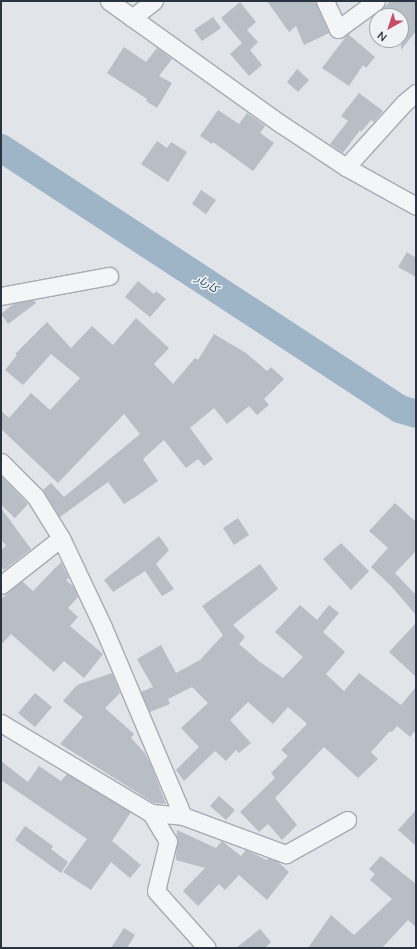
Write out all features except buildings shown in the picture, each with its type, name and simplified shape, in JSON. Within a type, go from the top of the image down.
[{"type":"street","points":[[109,1],[346,167],[416,206]]},
{"type":"street","points":[[132,18],[154,1]]},
{"type":"street","points":[[325,1],[338,29],[376,1]]},
{"type":"street","points":[[346,167],[404,103],[416,93]]},
{"type":"street","points":[[1,296],[109,276]]},
{"type":"street","points":[[1,462],[35,496],[61,538],[103,627],[183,816]]},
{"type":"street","points":[[1,585],[61,538]]},
{"type":"street","points":[[1,723],[151,813],[183,816],[286,854],[347,820]]},
{"type":"street","points":[[151,813],[168,841],[156,891],[207,948]]},
{"type":"waterway","name":"کاربار","points":[[1,148],[400,409],[416,414]]}]
